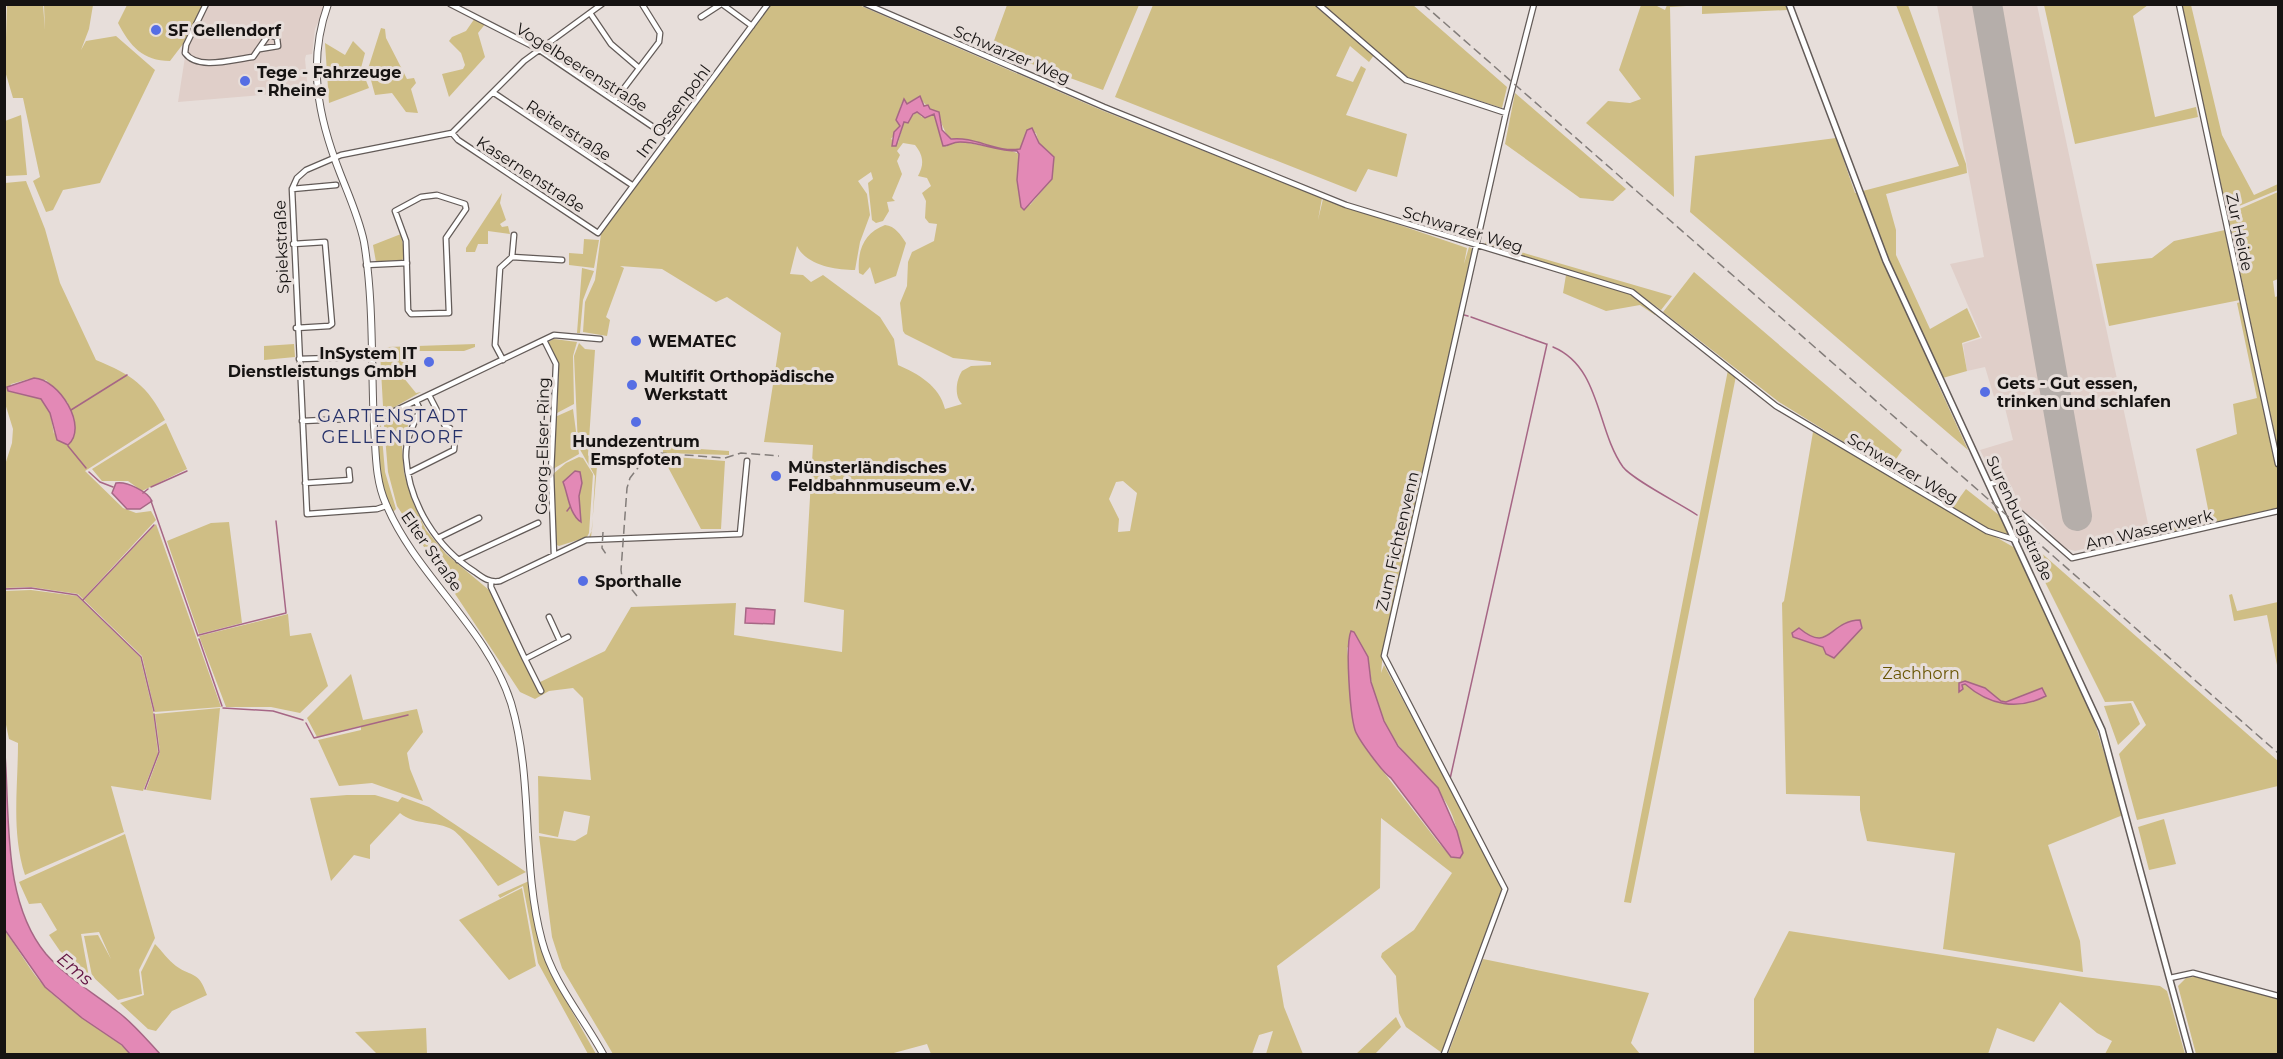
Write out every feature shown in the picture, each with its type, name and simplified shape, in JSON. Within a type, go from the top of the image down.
[{"type":"main road","name":"Elter Straße","points":[[328,4],[318,48],[316,78],[321,118],[358,221],[366,265],[378,472],[386,506],[400,531],[483,647],[507,692],[519,742],[531,877],[542,942],[561,987],[603,1054]]},
{"type":"street","points":[[206,4],[186,45],[185,53],[189,58],[202,63],[253,57],[260,49]]},
{"type":"street","name":"Vogelbeerenstraße","points":[[450,4],[538,49],[668,137]]},
{"type":"street","points":[[452,133],[538,49],[602,4]]},
{"type":"street","points":[[615,100],[659,42],[660,33],[642,4]]},
{"type":"street","points":[[701,17],[721,4],[752,26]]},
{"type":"street","name":"Im Ossenpohl","points":[[598,232],[768,4]]},
{"type":"street","name":"Schwarzer Weg","points":[[866,4],[1104,107],[1346,205],[1632,292],[1776,406],[1987,531],[2016,540]]},
{"type":"street","points":[[1318,4],[1406,80],[1506,113]]},
{"type":"street","name":"Zum Fichtenvenn","points":[[1444,1054],[1505,889],[1384,656],[1506,113],[1534,4]]},
{"type":"street","name":"Surenburgstraße","points":[[1789,4],[1886,261],[2102,730],[2190,1054]]},
{"type":"street","name":"Zur Heide","points":[[2178,4],[2278,465]]},
{"type":"street","points":[[590,13],[611,44],[639,68]]},
{"type":"street","name":"Reiterstraße","points":[[494,93],[632,186]]},
{"type":"street","name":"Spiekstraße","points":[[386,506],[377,509],[307,514],[296,328],[292,189],[297,178],[306,170],[334,157],[452,133]]},
{"type":"street","name":"Kasernenstraße","points":[[452,133],[458,140],[598,232]]},
{"type":"street","points":[[292,189],[336,185]]},
{"type":"street","points":[[437,195],[465,204],[466,209],[446,238],[449,313],[411,314],[408,310],[407,263],[406,241],[395,211],[422,197],[437,195]]},
{"type":"street","points":[[503,360],[495,345],[500,268],[512,257],[514,235]]},
{"type":"street","points":[[293,244],[325,242],[333,309],[332,324],[329,326],[296,328]]},
{"type":"street","points":[[512,257],[562,260]]},
{"type":"street","points":[[366,265],[407,263]]},
{"type":"street","points":[[374,417],[382,417],[554,335],[600,339]]},
{"type":"street","name":"Georg-Elser-Ring","points":[[544,340],[556,364],[550,472],[554,555]]},
{"type":"street","points":[[299,360],[365,357]]},
{"type":"street","points":[[408,473],[454,450],[455,438],[450,428],[445,426],[429,395]]},
{"type":"street","points":[[416,401],[420,410],[407,442],[408,473],[418,505],[438,538],[458,560],[491,582],[500,581],[586,540],[740,534],[747,461]]},
{"type":"street","points":[[302,421],[346,419]]},
{"type":"street","points":[[349,470],[352,488]]},
{"type":"street","points":[[305,483],[350,480]]},
{"type":"street","name":"Am Wasserwerk","points":[[1989,484],[2002,481],[2005,483],[2016,509],[2072,558],[2278,511]]},
{"type":"street","points":[[438,538],[479,518]]},
{"type":"street","name":"Georg-Elser-Ring","points":[[458,560],[538,523]]},
{"type":"street","points":[[491,582],[491,587],[541,692]]},
{"type":"street","points":[[549,617],[560,641]]},
{"type":"street","points":[[525,658],[568,637]]},
{"type":"street","points":[[2170,978],[2193,973],[2278,996]]},
{"type":"shaded area","points":[[208,5],[326,5],[315,29],[312,54],[306,55],[305,59],[308,91],[178,102],[187,44]]},
{"type":"shaded area","points":[[1937,5],[2037,5],[2150,533],[2075,551],[2064,548],[2040,522],[2019,509],[2012,487],[2005,479],[1993,476],[1980,450],[2013,440],[2002,396],[1994,397],[1985,367],[1967,371],[1963,344],[1982,338],[1950,264],[1984,257]]},
{"type":"shaded area","points":[[920,96],[924,106],[928,105],[930,109],[939,112],[942,130],[951,139],[969,140],[1002,149],[1020,149],[1027,130],[1032,128],[1039,143],[1054,157],[1052,179],[1024,210],[1021,207],[1017,180],[1019,154],[1017,151],[1002,150],[967,142],[943,146],[934,114],[925,118],[917,112],[913,114],[908,123],[904,122],[896,146],[892,146],[894,132],[900,126],[896,120],[904,99],[907,104]]},
{"type":"shaded area","points":[[34,378],[44,380],[53,386],[68,405],[75,427],[74,437],[68,445],[57,440],[50,413],[41,399],[8,391],[7,387]]},
{"type":"shaded area","points":[[575,471],[580,472],[582,483],[579,496],[581,522],[571,509],[563,482]]},
{"type":"shaded area","points":[[116,483],[137,488],[152,501],[140,509],[127,509],[112,493]]},
{"type":"shaded area","points":[[746,608],[775,610],[774,624],[745,623]]},
{"type":"shaded area","points":[[1860,620],[1862,628],[1834,658],[1826,654],[1823,647],[1793,637],[1792,633],[1799,628],[1817,638],[1823,637],[1841,625]]},
{"type":"shaded area","points":[[1351,631],[1354,632],[1368,657],[1371,682],[1384,721],[1398,746],[1438,788],[1457,831],[1463,853],[1460,858],[1451,857],[1391,778],[1371,756],[1355,730],[1349,680],[1348,650]]},
{"type":"shaded area","points":[[1965,681],[1985,688],[2001,701],[2006,702],[2042,688],[2046,696],[2035,701],[2004,704],[1984,697],[1965,684],[1959,692],[1959,683]]},
{"type":"shaded area","points":[[4,742],[10,852],[21,907],[31,932],[54,963],[124,1016],[160,1054],[130,1054],[122,1045],[82,1018],[45,987],[5,930]]},
{"type":"green space","points":[[1007,4],[1139,5],[1103,90],[991,49]]},
{"type":"green space","points":[[1786,4],[1788,10],[1702,14],[1702,5],[1670,7],[1674,197],[1586,123],[1608,101],[1630,103],[1641,99],[1619,70],[1641,5],[1655,5],[1665,10],[1667,5]]},
{"type":"green space","points":[[7,5],[43,5],[45,30],[44,5],[93,5],[89,29],[81,50],[86,41],[116,36],[155,70],[100,183],[63,190],[53,210],[46,212],[33,181],[40,177],[23,98],[13,98],[5,71]]},
{"type":"green space","name":"SF Gellendorf","points":[[127,5],[203,5],[183,44],[170,61],[145,55],[127,39],[118,23]]},
{"type":"green space","points":[[771,5],[859,5],[1101,110],[1322,198],[1318,220],[1323,199],[1467,248],[1464,264],[1469,247],[1473,249],[1383,652],[1381,673],[1384,665],[1503,886],[1442,1053],[1406,1027],[1399,1013],[1396,976],[1381,957],[1382,953],[1414,930],[1452,873],[1381,818],[1380,888],[1277,966],[1284,1007],[1303,1054],[1266,1054],[1273,1031],[1259,1035],[1252,1054],[931,1054],[927,1044],[890,1054],[613,1054],[562,968],[552,937],[539,836],[575,841],[587,834],[590,816],[564,811],[558,837],[539,833],[538,776],[591,780],[583,698],[573,688],[549,691],[535,699],[520,692],[397,506],[388,472],[384,424],[386,419],[413,407],[402,447],[404,473],[414,505],[426,530],[446,554],[489,590],[538,683],[605,651],[631,607],[736,603],[734,635],[842,652],[844,610],[804,602],[813,445],[764,442],[781,333],[727,297],[716,302],[662,269],[620,266],[624,268],[606,317],[610,320],[607,336],[583,332],[585,302],[595,280],[601,234]],"holes":[[[918,97],[939,118],[948,138],[970,140],[1010,151],[963,142],[951,142],[946,147],[935,115],[922,117],[917,112],[904,122],[898,143],[891,139],[901,126],[900,112],[904,99],[906,104]],[[1027,131],[1036,133],[1039,143],[1054,157],[1052,179],[1030,205],[1021,207],[1017,180],[1019,154],[1012,151],[1020,149]],[[903,143],[915,145],[920,153],[922,164],[918,176],[927,178],[931,186],[922,193],[926,201],[925,218],[929,223],[937,224],[934,241],[912,252],[908,262],[907,286],[900,303],[903,331],[953,358],[991,362],[991,365],[971,366],[962,371],[957,388],[959,401],[962,404],[945,409],[938,393],[927,381],[898,365],[894,339],[880,317],[823,275],[811,282],[803,275],[790,274],[797,246],[807,258],[814,262],[839,269],[855,270],[860,242],[870,215],[867,194],[858,181],[871,172],[873,179],[868,183],[872,220],[876,223],[883,221],[889,211],[887,202],[895,201],[892,198],[902,174],[897,161],[900,155],[897,151]],[[1123,481],[1137,493],[1130,531],[1118,532],[1119,519],[1109,499],[1116,482]],[[1356,637],[1367,657],[1375,698],[1385,726],[1399,746],[1429,779],[1453,816],[1457,831],[1457,858],[1451,857],[1438,842],[1368,752],[1350,673],[1347,648]]]},
{"type":"green space","points":[[1153,5],[1315,5],[1374,55],[1369,62],[1350,46],[1336,76],[1353,82],[1361,66],[1366,69],[1346,115],[1407,134],[1397,177],[1368,169],[1356,192],[1115,97]]},
{"type":"green space","points":[[1322,5],[1413,5],[1507,87],[1502,108],[1405,77]]},
{"type":"green space","points":[[1896,5],[1908,5],[1966,164],[1967,173],[1886,194],[1896,230],[1896,255],[1930,329],[1967,308],[1980,337],[1962,343],[1967,371],[1936,380],[1968,450],[1690,212],[1695,156],[1836,138],[1855,193],[1959,166]]},
{"type":"green space","points":[[2044,5],[2148,5],[2133,16],[2155,117],[2196,107],[2198,117],[2075,144]]},
{"type":"green space","points":[[2180,5],[2191,5],[2222,135],[2254,195],[2278,184],[2278,190],[2227,211]]},
{"type":"green space","points":[[475,18],[486,23],[478,33],[485,57],[449,97],[442,74],[463,69],[465,65],[461,53],[449,41],[452,37],[466,31]]},
{"type":"green space","points":[[381,28],[385,29],[386,38],[407,79],[414,78],[416,83],[411,89],[418,113],[406,112],[392,93],[375,95],[368,69]]},
{"type":"green space","points":[[353,41],[365,53],[361,68],[369,88],[329,103],[325,43],[345,55]]},
{"type":"green space","points":[[1515,93],[1626,189],[1613,201],[1580,198],[1505,144]]},
{"type":"green space","points":[[21,115],[27,175],[5,176],[5,121]]},
{"type":"green space","points":[[26,181],[45,229],[60,283],[96,360],[137,382],[152,398],[165,420],[85,471],[123,508],[136,513],[151,511],[156,520],[83,599],[78,594],[31,587],[5,588],[4,468],[12,443],[13,429],[4,400],[5,183]],"holes":[[[29,379],[46,380],[68,403],[54,434],[50,413],[41,399],[8,391],[11,384]]]},
{"type":"green space","points":[[2278,192],[2278,279],[2273,281],[2275,297],[2278,296],[2278,454],[2228,214]]},
{"type":"green space","points":[[502,193],[500,203],[506,220],[500,224],[502,227],[508,226],[510,234],[488,231],[488,244],[478,244],[475,252],[466,252],[466,248]]},
{"type":"green space","points":[[885,225],[895,229],[906,243],[896,276],[875,284],[870,267],[863,275],[859,273],[859,257],[867,238]]},
{"type":"green space","points":[[2225,230],[2240,300],[2109,326],[2096,264],[2152,258],[2174,241]]},
{"type":"green space","points":[[401,234],[405,256],[402,260],[376,262],[373,245]]},
{"type":"green space","points":[[584,239],[599,240],[594,268],[569,265],[569,253],[583,254]]},
{"type":"green space","points":[[1486,242],[1672,296],[1661,310],[1632,289],[1484,246]]},
{"type":"green space","points":[[582,268],[594,271],[583,300],[580,333],[577,333]]},
{"type":"green space","points":[[1694,272],[1902,450],[1889,470],[1779,402],[1663,312]]},
{"type":"green space","points":[[1566,275],[1631,294],[1658,314],[1655,315],[1640,305],[1606,311],[1563,293]]},
{"type":"green space","points":[[2241,302],[2278,472],[2278,508],[2152,537],[2150,526],[2209,514],[2196,449],[2237,434],[2233,404],[2257,398],[2237,303]]},
{"type":"green space","points":[[554,339],[577,342],[573,356],[574,404],[557,413],[559,364],[548,342]]},
{"type":"green space","points":[[579,343],[585,349],[595,350],[588,455],[597,466],[593,518],[595,476],[578,446],[574,356]]},
{"type":"green space","points":[[294,344],[295,357],[264,360],[264,346]]},
{"type":"green space","points":[[475,344],[475,347],[464,351],[406,351],[408,365],[413,369],[403,377],[416,393],[421,392],[391,409],[383,406],[380,352],[388,347]]},
{"type":"green space","points":[[1728,370],[1736,376],[1631,903],[1624,902]]},
{"type":"green space","points":[[573,409],[579,454],[553,469],[555,417]]},
{"type":"green space","points":[[166,423],[187,469],[142,491],[128,481],[102,481],[92,469]]},
{"type":"green space","points":[[381,425],[385,472],[396,509],[393,512],[382,481],[377,454],[378,432]]},
{"type":"green space","name":"Zachhorn","points":[[1813,432],[2015,548],[2094,720],[2123,815],[2048,845],[2080,941],[2083,972],[1943,949],[1955,853],[1867,841],[1860,810],[1860,796],[1786,794],[1782,603]]},
{"type":"green space","points":[[663,447],[729,451],[729,455],[663,453]]},
{"type":"green space","points":[[662,456],[725,461],[721,529],[701,529]]},
{"type":"green space","points":[[579,457],[583,458],[593,474],[589,533],[587,537],[559,546],[555,544],[553,474],[566,463]]},
{"type":"green space","points":[[1966,489],[1999,515],[2009,536],[2000,536],[1952,508]]},
{"type":"green space","points":[[229,522],[242,623],[199,634],[167,541],[211,523]]},
{"type":"green space","points":[[156,524],[221,707],[155,712],[142,656],[84,600]]},
{"type":"green space","points":[[2022,536],[2278,761],[2278,786],[2137,820],[2119,754],[2146,725],[2133,701],[2105,702]]},
{"type":"green space","points":[[31,590],[77,596],[140,657],[153,711],[158,753],[143,791],[111,786],[124,832],[25,875],[18,842],[16,809],[18,743],[9,739],[5,720],[4,591]]},
{"type":"green space","points":[[2232,594],[2237,611],[2278,602],[2278,670],[2267,615],[2234,621],[2229,595]]},
{"type":"green space","points":[[288,614],[290,636],[311,633],[328,686],[300,713],[271,707],[226,707],[199,636]]},
{"type":"green space","points":[[351,674],[363,720],[417,709],[423,732],[407,753],[410,769],[423,801],[372,783],[339,786],[318,740],[361,730],[361,726],[317,737],[307,718]]},
{"type":"green space","points":[[2131,703],[2140,724],[2118,745],[2104,706]]},
{"type":"green space","points":[[220,708],[211,800],[146,790],[160,752],[155,714]]},
{"type":"green space","points":[[375,795],[398,802],[402,797],[429,807],[526,872],[498,886],[469,847],[453,830],[412,820],[400,813],[370,845],[370,859],[354,855],[331,881],[310,798]]},
{"type":"green space","points":[[2164,819],[2176,864],[2149,870],[2138,827]]},
{"type":"green space","points":[[125,834],[155,938],[139,970],[142,994],[118,1000],[92,976],[84,936],[98,935],[111,959],[99,932],[81,934],[89,977],[60,951],[49,935],[57,930],[41,903],[29,904],[19,882]]},
{"type":"green space","points":[[529,881],[536,927],[549,971],[596,1054],[588,1054],[538,963],[523,886],[500,898],[498,895]]},
{"type":"green space","points":[[522,888],[536,966],[509,980],[459,920]]},
{"type":"green space","points":[[4,930],[45,987],[66,1005],[111,1036],[130,1054],[5,1054]]},
{"type":"green space","points":[[1789,931],[2084,977],[2160,986],[2167,991],[2185,1054],[2105,1054],[2112,1041],[2097,1033],[2060,1002],[2034,1042],[1997,1028],[1988,1054],[1754,1054],[1754,999]]},
{"type":"green space","points":[[155,944],[176,966],[198,978],[207,995],[172,1011],[156,1031],[148,1029],[120,1003],[144,995],[141,972]]},
{"type":"green space","points":[[1483,959],[1649,993],[1631,1043],[1640,1054],[1448,1054]]},
{"type":"green space","points":[[2199,976],[2278,999],[2278,1054],[2196,1054],[2178,986],[2186,978]]},
{"type":"green space","points":[[1396,1017],[1401,1027],[1375,1054],[1356,1054]]},
{"type":"green space","points":[[426,1028],[427,1054],[377,1054],[355,1032]]},
{"type":"waterway","points":[[1464,315],[1468,316]]},
{"type":"waterway","points":[[1471,317],[1546,344]]},
{"type":"waterway","points":[[1450,779],[1547,344]]},
{"type":"waterway","points":[[1553,347],[1569,356],[1589,384],[1607,435],[1623,467],[1647,485],[1697,515]]},
{"type":"waterway","points":[[71,410],[127,375]]},
{"type":"waterway","points":[[68,446],[86,468]]},
{"type":"waterway","points":[[151,487],[187,471]]},
{"type":"waterway","points":[[89,472],[100,482],[113,487]]},
{"type":"waterway","points":[[143,493],[148,489]]},
{"type":"waterway","points":[[151,501],[198,636]]},
{"type":"waterway","points":[[567,511],[570,507]]},
{"type":"waterway","points":[[199,635],[286,613],[276,521]]},
{"type":"waterway","points":[[83,600],[154,525]]},
{"type":"waterway","points":[[4,589],[31,588],[77,595],[141,657],[154,711]]},
{"type":"waterway","points":[[199,639],[222,706]]},
{"type":"waterway","points":[[223,708],[273,711],[303,720]]},
{"type":"waterway","points":[[145,789],[159,752],[154,714]]},
{"type":"waterway","points":[[306,723],[314,738],[408,715]]},
{"type":"runway","points":[[1987,4],[2077,516]]},
{"type":"railway","points":[[1423,4],[2278,753]]},
{"type":"railway","points":[[637,596],[622,577],[621,570],[627,488],[630,478],[644,460],[659,453],[725,458],[741,453],[779,456]]},
{"type":"railway","points":[[603,532],[602,548],[608,557]]},
{"type":"place","name":"SF Gellendorf","points":[[156,30]]},
{"type":"place","name":"Tege - Fahrzeuge - Rheine","points":[[245,81]]},
{"type":"place","name":"WEMATEC","points":[[636,341]]},
{"type":"place","name":"InSystem IT Dienstleistungs GmbH","points":[[429,362]]},
{"type":"place","name":"Multifit Orthopädische Werkstatt","points":[[632,385]]},
{"type":"place","name":"Gets - Gut essen, trinken und schlafen","points":[[1985,392]]},
{"type":"place","name":"Hundezentrum Emspfoten","points":[[636,422]]},
{"type":"place","name":"Münsterländisches Feldbahnmuseum e.V.","points":[[776,476]]},
{"type":"place","name":"Sporthalle","points":[[583,581]]},
{"type":"district","name":"GARTENSTADT GELLENDORF","points":[[393,426]]},
{"type":"water label","name":"Ems","points":[[75,969]]}]
